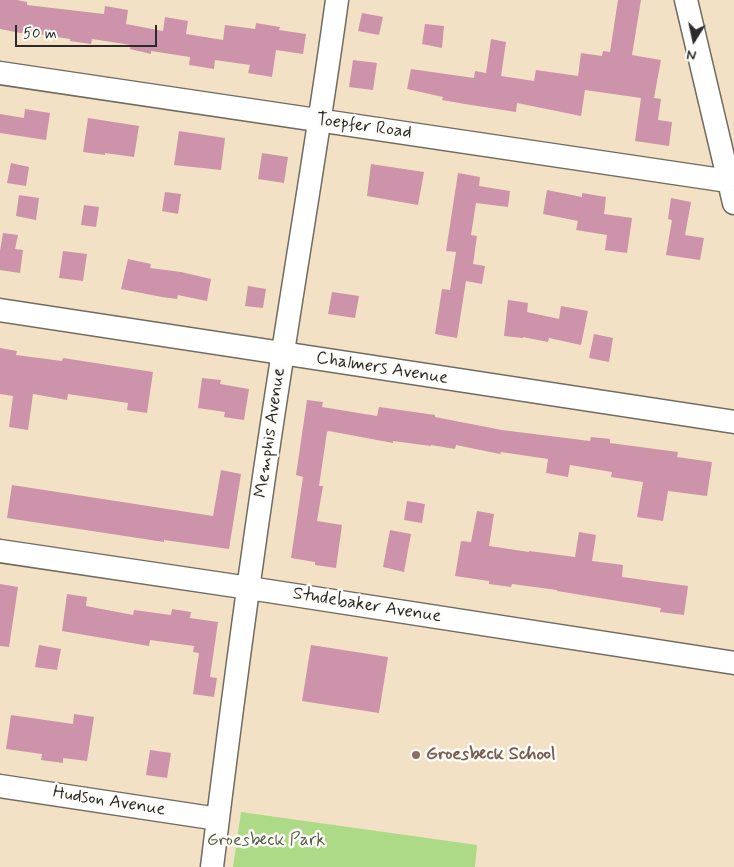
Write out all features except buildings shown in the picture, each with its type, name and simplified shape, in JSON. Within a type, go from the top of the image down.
[{"type":"street","name":"Memphis Avenue","points":[[212,867],[249,588],[337,0]]},
{"type":"street","points":[[686,0],[734,202]]},
{"type":"street","name":"Toepfer Road","points":[[0,73],[728,181]]},
{"type":"street","name":"Chalmers Avenue","points":[[0,310],[734,422]]},
{"type":"street","name":"Studebaker Avenue","points":[[0,551],[734,663]]},
{"type":"street","name":"Hudson Avenue","points":[[0,786],[218,819]]},
{"type":"green space","name":"Groesbeck Park","points":[[241,812],[477,845],[475,867],[233,867]]},
{"type":"place","name":"Groesbeck School","points":[[416,755]]}]
